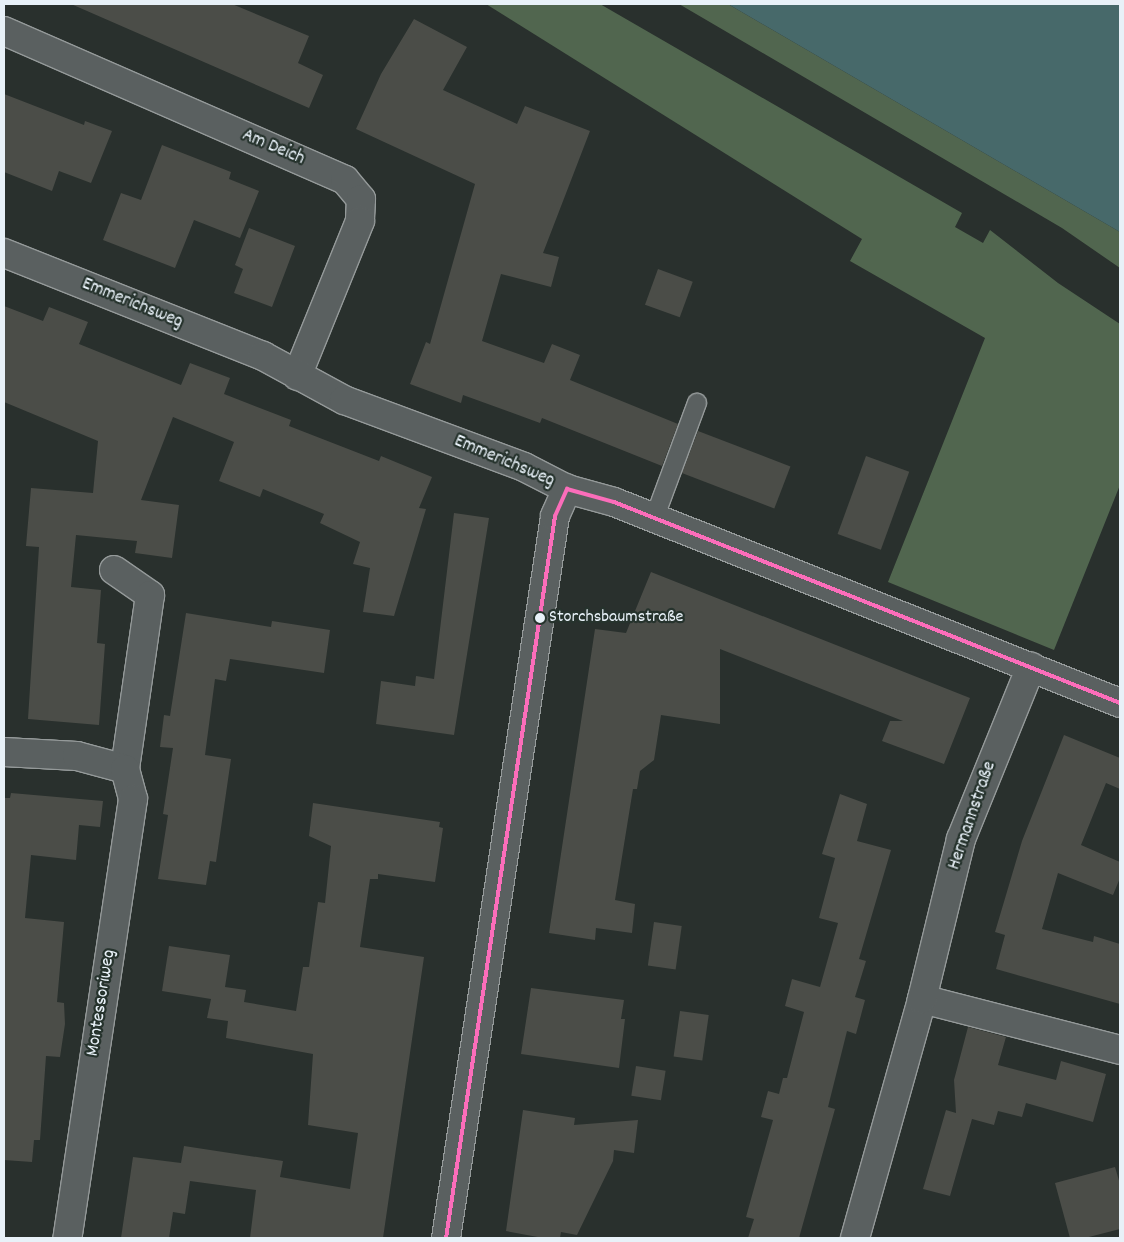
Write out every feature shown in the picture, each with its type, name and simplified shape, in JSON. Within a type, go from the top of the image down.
[{"type":"street","name":"Am Deich","points":[[4,31],[345,180],[361,199],[360,221],[297,376]]},
{"type":"street","name":"Emmerichsweg","points":[[4,254],[263,356],[344,400],[524,467],[567,489],[614,502],[1120,703]]},
{"type":"street","points":[[446,1238],[554,526],[567,489]]},
{"type":"street","name":"Montessoriweg","points":[[67,1238],[133,799],[125,769],[150,595],[114,570]]},
{"type":"street","name":"Hermannstraße","points":[[855,1238],[922,999],[961,839],[1031,667]]},
{"type":"street","points":[[4,752],[77,756],[125,769]]},
{"type":"street","points":[[922,999],[1120,1050]]},
{"type":"lane","points":[[654,519],[697,403]]},
{"type":"green space","points":[[486,4],[600,4],[962,213],[955,227],[983,243],[990,230],[1058,283],[1120,324],[1120,485],[1054,650],[888,582],[985,338],[850,261],[862,239]]},
{"type":"green space","points":[[679,4],[728,4],[1120,232],[1120,268],[1062,228]]},
{"type":"water","points":[[728,4],[1120,4],[1120,232]]},
{"type":"building","points":[[71,4],[232,4],[309,36],[298,63],[323,75],[309,108]]},
{"type":"building","points":[[414,19],[467,47],[443,90],[517,124],[525,106],[590,131],[543,253],[559,257],[551,287],[501,274],[482,341],[544,363],[552,344],[580,355],[570,380],[678,424],[662,466],[542,418],[540,423],[463,395],[461,403],[410,384],[426,342],[430,344],[475,184],[356,129],[381,74]]},
{"type":"building","points":[[4,94],[84,125],[85,121],[112,131],[91,183],[59,171],[52,191],[4,172]]},
{"type":"building","points":[[162,145],[231,172],[229,179],[259,191],[240,238],[194,220],[175,268],[103,240],[121,193],[141,200]]},
{"type":"building","points":[[249,228],[295,246],[272,307],[234,293],[243,269],[235,265]]},
{"type":"building","points":[[658,269],[693,282],[680,317],[645,305]]},
{"type":"building","points":[[4,306],[43,321],[49,307],[88,322],[79,344],[181,385],[190,363],[230,378],[224,394],[291,420],[289,426],[379,461],[381,456],[432,477],[419,508],[426,509],[394,616],[363,612],[370,568],[353,564],[360,542],[320,523],[324,514],[263,489],[260,497],[219,481],[234,442],[173,417],[141,500],[179,505],[172,558],[135,553],[137,541],[76,535],[71,587],[101,590],[97,643],[105,644],[99,725],[28,719],[39,547],[26,546],[31,488],[93,493],[98,441],[4,402]]},
{"type":"building","points":[[698,431],[790,466],[774,508],[682,473]]},
{"type":"building","points":[[866,456],[909,472],[881,550],[838,534]]},
{"type":"building","points":[[454,513],[489,518],[454,735],[376,724],[381,681],[415,686],[416,676],[434,679]]},
{"type":"building","points":[[651,572],[970,698],[944,764],[882,741],[890,721],[903,721],[720,649],[720,724],[661,715],[654,760],[640,771],[637,789],[633,789],[615,900],[635,904],[632,933],[596,928],[595,940],[549,933],[595,629],[626,633]]},
{"type":"building","points":[[186,613],[271,627],[272,621],[330,630],[324,673],[230,659],[226,681],[215,679],[205,755],[231,759],[216,862],[210,861],[206,885],[158,879],[168,815],[163,814],[173,748],[160,747],[164,715],[170,716]]},
{"type":"building","points":[[1064,735],[1120,758],[1120,789],[1106,783],[1081,845],[1120,862],[1120,878],[1113,895],[1058,873],[1042,929],[1093,942],[1094,936],[1120,944],[1120,1004],[996,969],[1005,935],[995,932],[1022,841]]},
{"type":"building","points":[[11,793],[103,801],[100,827],[79,825],[76,860],[31,855],[25,918],[64,922],[57,1002],[64,1003],[65,1024],[60,1057],[46,1056],[40,1140],[34,1140],[32,1162],[4,1160],[4,798],[10,798]]},
{"type":"building","points":[[840,794],[867,804],[857,841],[891,850],[859,959],[866,961],[855,997],[865,1000],[856,1034],[847,1031],[828,1107],[835,1109],[799,1238],[748,1238],[754,1219],[746,1217],[773,1120],[761,1117],[768,1091],[779,1094],[783,1078],[787,1078],[804,1012],[785,1006],[792,979],[820,987],[838,923],[819,918],[835,858],[822,854]]},
{"type":"building","points":[[313,803],[440,822],[439,827],[443,828],[435,882],[378,874],[378,879],[370,879],[360,947],[424,957],[383,1238],[250,1238],[256,1190],[190,1181],[185,1214],[173,1212],[169,1238],[121,1238],[133,1157],[181,1163],[184,1146],[283,1161],[280,1177],[350,1189],[358,1133],[308,1125],[313,1054],[226,1038],[228,1021],[207,1018],[211,999],[162,991],[169,946],[230,955],[225,987],[246,990],[244,1002],[296,1011],[303,967],[309,967],[318,902],[325,903],[331,846],[309,836]]},
{"type":"building","points":[[654,922],[682,926],[676,969],[648,966]]},
{"type":"building","points":[[531,988],[624,1000],[621,1019],[625,1019],[619,1068],[521,1054]]},
{"type":"building","points":[[680,1011],[709,1015],[702,1061],[674,1057]]},
{"type":"building","points":[[968,1027],[1006,1037],[998,1065],[1056,1080],[1061,1061],[1106,1074],[1093,1122],[1026,1103],[1022,1117],[998,1111],[994,1125],[972,1119],[950,1196],[923,1189],[946,1110],[956,1113],[954,1080]]},
{"type":"building","points":[[636,1066],[666,1071],[661,1100],[631,1096]]},
{"type":"building","points":[[523,1110],[575,1118],[574,1125],[638,1120],[634,1153],[614,1150],[613,1161],[577,1235],[561,1232],[560,1238],[543,1238],[506,1231]]},
{"type":"building","points":[[1115,1167],[1120,1184],[1120,1229],[1085,1238],[1070,1238],[1055,1183]]},
{"type":"transit line","points":[[567,489],[614,502],[1120,703]]},
{"type":"transit line","points":[[446,1238],[555,516],[567,489]]},
{"type":"place","name":"Storchsbaumstraße","points":[[540,618]]}]
